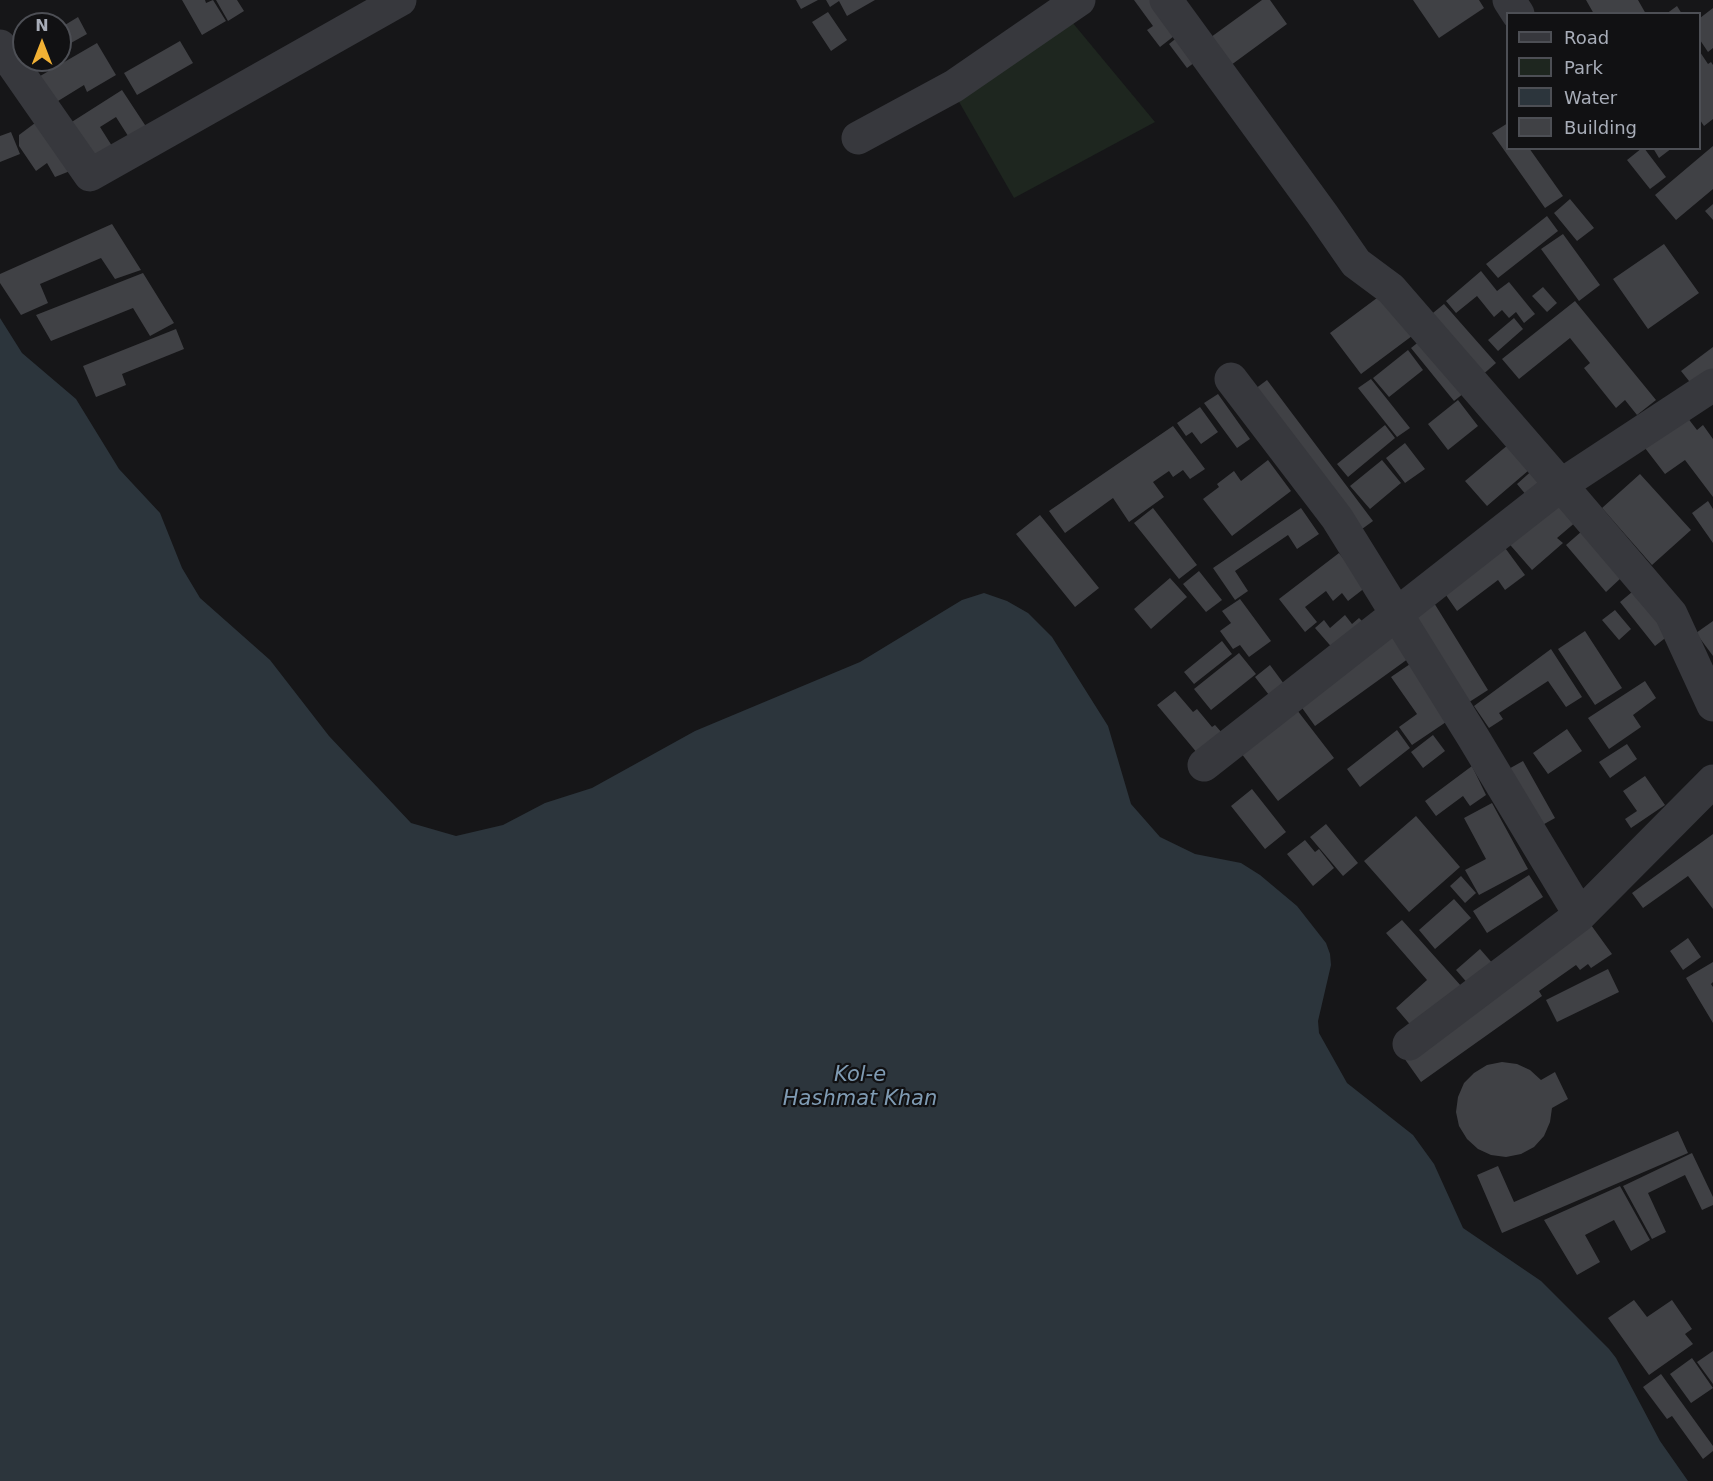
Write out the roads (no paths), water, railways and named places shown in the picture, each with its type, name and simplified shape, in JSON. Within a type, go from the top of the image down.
[{"type":"street","points":[[0,46],[90,175],[400,0]]},
{"type":"street","points":[[858,138],[954,86],[1079,0]]},
{"type":"street","points":[[1166,0],[1356,263],[1391,289],[1671,614],[1713,705]]},
{"type":"street","points":[[1231,379],[1337,518],[1580,915]]},
{"type":"street","points":[[1204,765],[1561,484],[1713,385]]},
{"type":"street","points":[[1409,1044],[1580,915],[1713,781]]},
{"type":"water","name":"Kol-e Hashmat Khan","points":[[0,318],[22,353],[76,399],[119,469],[160,513],[182,568],[200,598],[270,660],[329,736],[411,823],[456,836],[503,825],[545,803],[592,788],[695,731],[860,662],[962,600],[984,593],[1007,601],[1028,613],[1052,637],[1108,726],[1131,804],[1160,837],[1195,854],[1241,863],[1260,875],[1297,906],[1326,943],[1331,965],[1318,1021],[1319,1033],[1347,1083],[1413,1135],[1434,1164],[1463,1228],[1541,1281],[1609,1349],[1660,1441],[1688,1481],[0,1481]]}]
